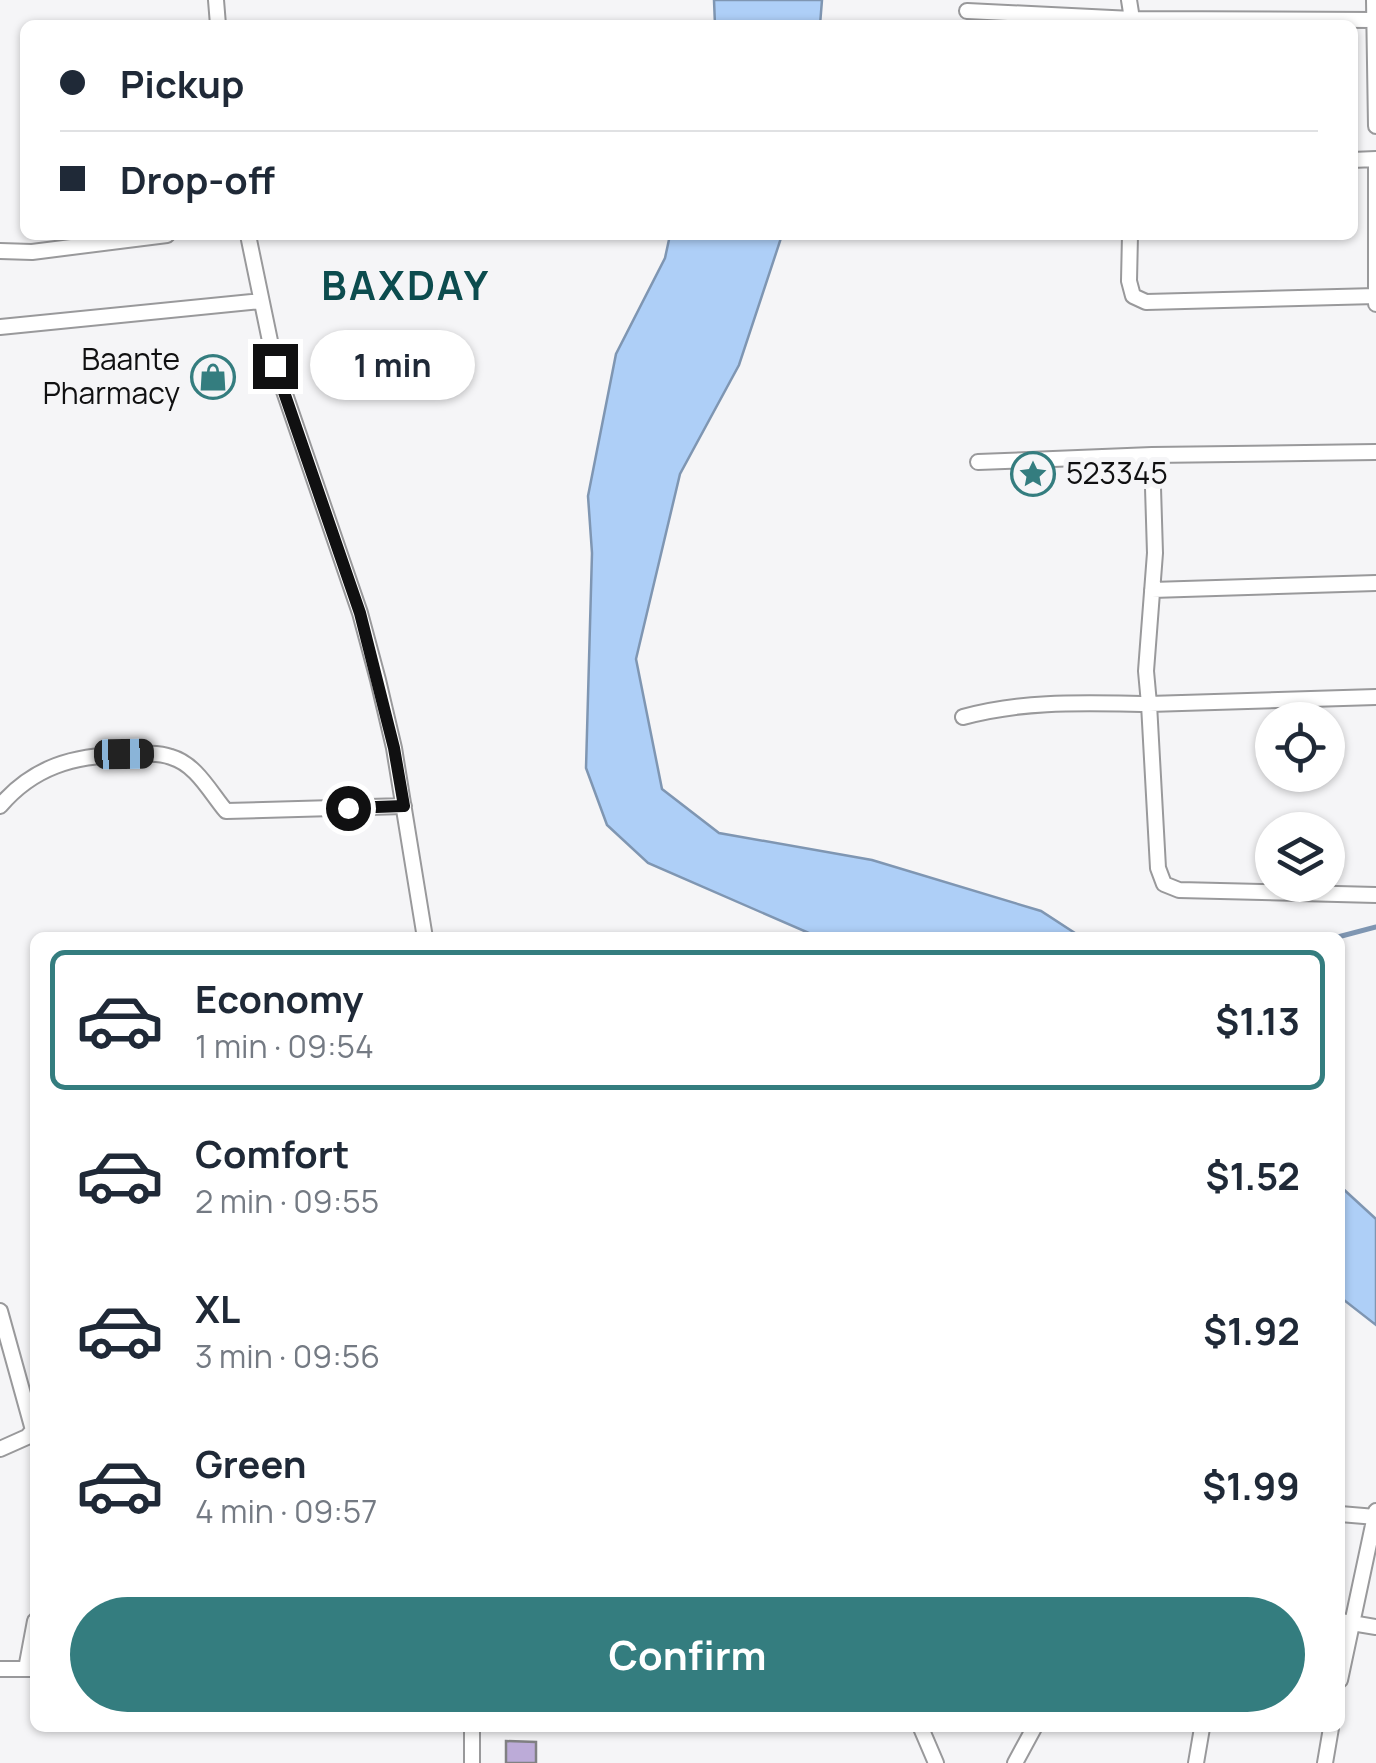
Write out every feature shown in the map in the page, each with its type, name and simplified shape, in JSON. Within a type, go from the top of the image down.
[{"type":"street","points":[[1374,0],[1376,126]]},
{"type":"street","points":[[967,11],[1102,20]]},
{"type":"street","points":[[1376,162],[1376,304]]},
{"type":"street","points":[[0,250],[32,252],[127,240]]},
{"type":"street","points":[[249,240],[275,366],[360,613],[394,748],[425,932]]},
{"type":"street","points":[[1130,240],[1133,296],[1146,302],[1376,296]]},
{"type":"street","points":[[0,328],[261,301]]},
{"type":"street","points":[[978,462],[1376,452]]},
{"type":"street","points":[[1152,455],[1155,553],[1146,671],[1158,868],[1164,884],[1179,890],[1376,895]]},
{"type":"street","points":[[1152,590],[1376,583]]},
{"type":"street","points":[[962,717],[1001,706],[1045,702],[1149,704],[1376,697]]},
{"type":"street","points":[[0,806],[18,785],[55,764],[101,755],[148,754],[173,757],[198,774],[226,811],[404,806]]},
{"type":"street","points":[[0,1310],[30,1416]]},
{"type":"street","points":[[0,1449],[30,1434]]},
{"type":"street","points":[[1345,1514],[1376,1515],[1345,1621],[1376,1627]]},
{"type":"street","points":[[0,1669],[30,1669]]},
{"type":"street","points":[[472,1732],[472,1763]]},
{"type":"street","points":[[923,1732],[936,1763]]},
{"type":"street","points":[[1015,1763],[1032,1732]]},
{"type":"street","points":[[1196,1763],[1201,1732]]},
{"type":"street","points":[[1325,1763],[1331,1732]]},
{"type":"water","points":[[714,0],[822,0],[820,20],[715,20]]},
{"type":"water","points":[[669,240],[780,240],[739,365],[680,474],[636,659],[662,789],[719,833],[872,860],[1041,911],[1073,932],[807,932],[648,863],[607,825],[586,768],[592,553],[588,496],[616,354],[665,258]]},
{"type":"water","points":[[1345,1191],[1376,1219],[1376,1325],[1345,1301]]},
{"type":"building","points":[[506,1741],[536,1742],[536,1763],[506,1763]]},
{"type":"waterway","points":[[1345,935],[1376,927]]},
{"type":"place","name":"Baante Pharmacy","points":[[213,377]]},
{"type":"place","name":"523345","points":[[1033,474]]},
{"type":"district","name":"BAXDAY","points":[[406,286]]},
{"type":"route","points":[[275,366],[360,613],[394,748],[404,806],[348,808]]}]
